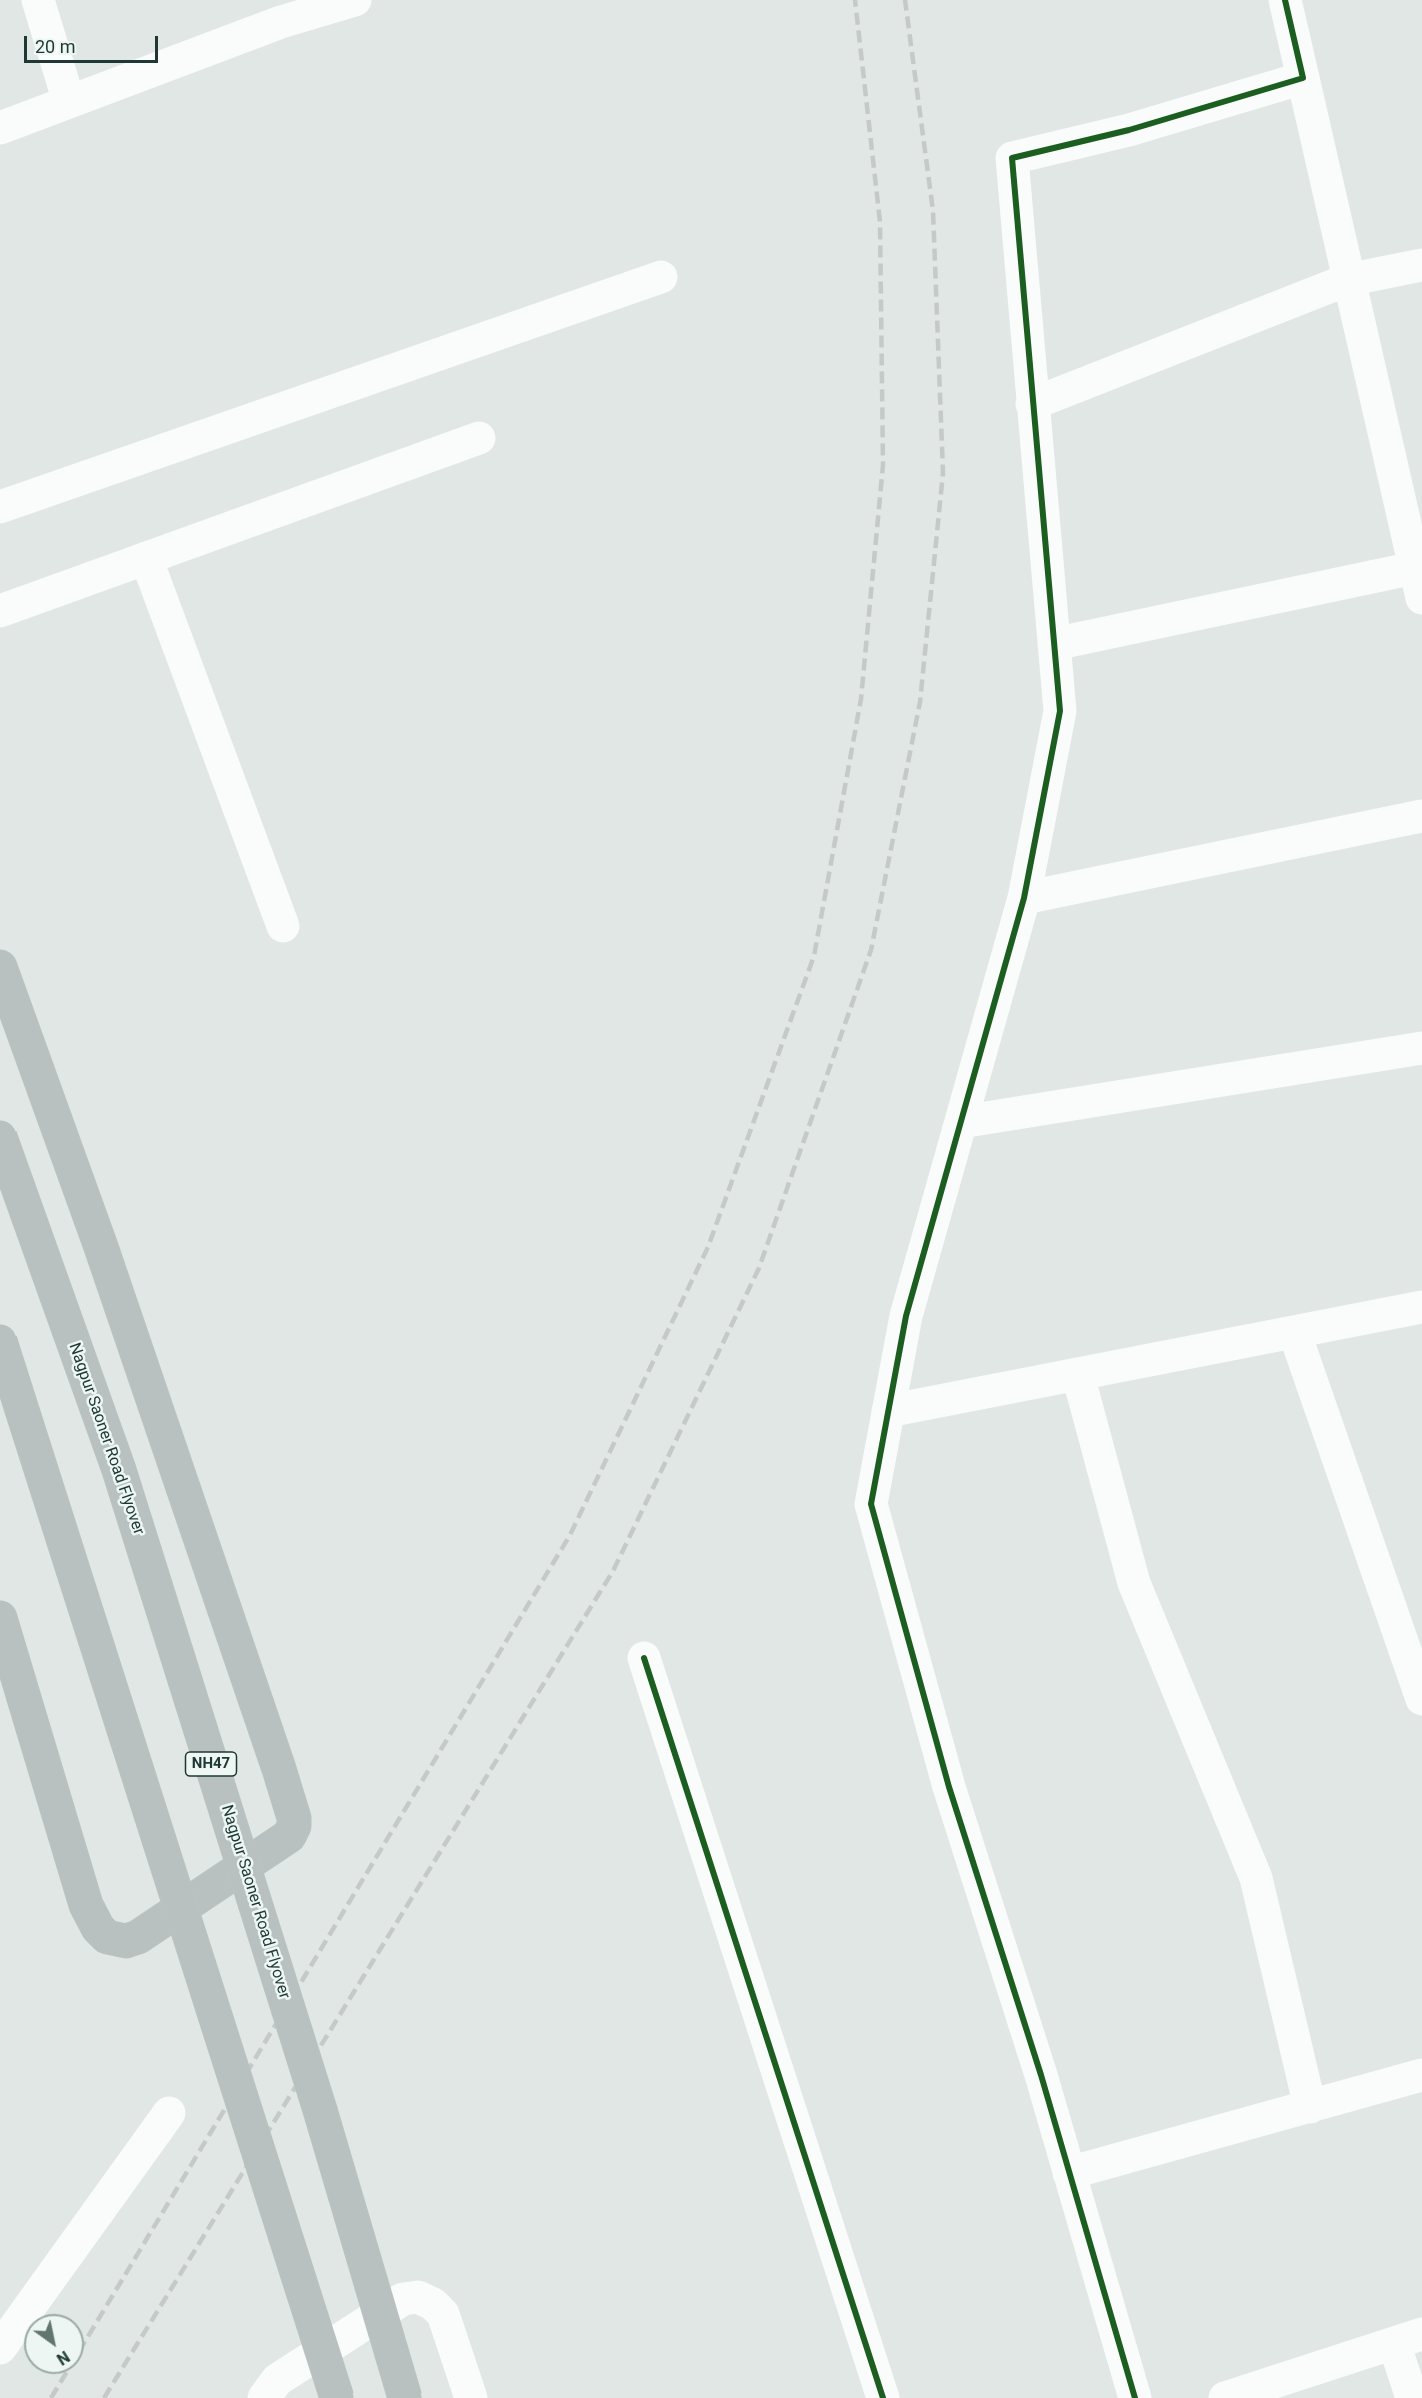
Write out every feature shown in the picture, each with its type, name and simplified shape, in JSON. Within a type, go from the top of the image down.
[{"type":"highway","points":[[0,967],[101,1246],[279,1769],[294,1818],[289,1836],[138,1937],[126,1941],[107,1936],[98,1928],[86,1905],[0,1618]]},
{"type":"highway","name":"Nagpur Saoner Road Flyover","points":[[0,1137],[119,1470],[320,2110],[405,2398]]},
{"type":"highway","points":[[0,1341],[337,2398]]},
{"type":"street","points":[[38,0],[69,102]]},
{"type":"street","points":[[0,128],[281,21],[356,0]]},
{"type":"street","points":[[1054,644],[1418,583],[1347,280],[1285,0]]},
{"type":"street","points":[[1135,2398],[1041,2075],[949,1787],[871,1504],[906,1316],[1024,898],[1060,711],[1012,158],[1129,130],[1303,78]]},
{"type":"street","points":[[1032,404],[1347,280],[1422,265]]},
{"type":"street","points":[[0,507],[660,277]]},
{"type":"street","points":[[0,611],[479,438]]},
{"type":"street","points":[[146,558],[283,926]]},
{"type":"street","points":[[1024,898],[1422,816]]},
{"type":"street","points":[[961,1122],[1422,1048]]},
{"type":"street","points":[[888,1411],[1295,1334],[1422,1307]]},
{"type":"street","points":[[1295,1334],[1386,1590],[1422,1699]]},
{"type":"street","points":[[1078,1375],[1134,1583],[1256,1878],[1310,2107]]},
{"type":"street","points":[[644,1658],[883,2398]]},
{"type":"street","points":[[1069,2173],[1422,2075]]},
{"type":"street","points":[[0,2348],[169,2113]]},
{"type":"street","points":[[264,2398],[277,2380],[403,2299],[418,2297],[433,2304],[443,2314],[471,2398]]},
{"type":"street","points":[[1225,2398],[1408,2339],[1413,2398]]},
{"type":"railway","points":[[51,2398],[570,1535],[708,1247],[814,956],[861,699],[883,465],[880,222],[855,0]]},
{"type":"railway","points":[[104,2398],[613,1571],[759,1268],[871,950],[920,702],[943,473],[933,211],[905,0]]},
{"type":"cycle path","points":[[1135,2398],[1041,2075],[949,1787],[871,1504],[906,1316],[1024,898],[1060,711],[1012,158],[1129,130],[1303,78],[1285,0]]},
{"type":"cycle path","points":[[644,1658],[883,2398]]}]
